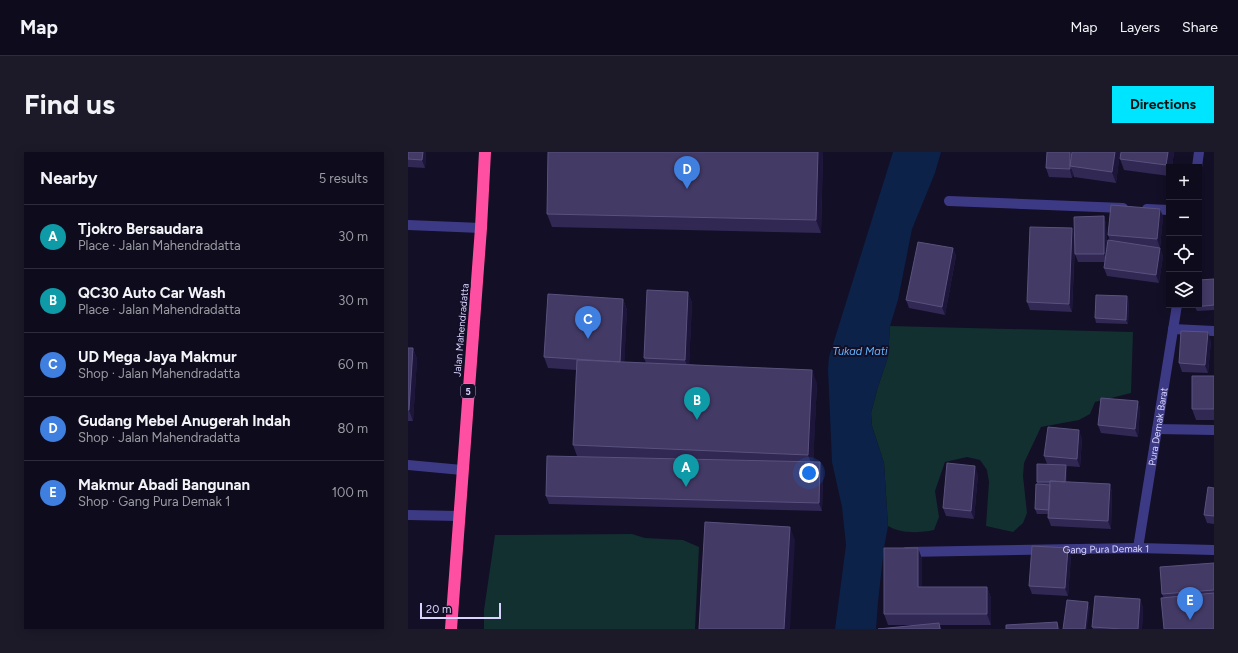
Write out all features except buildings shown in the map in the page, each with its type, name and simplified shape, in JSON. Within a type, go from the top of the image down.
[{"type":"highway","name":"Jalan Mahendradatta","points":[[451,629],[481,228],[485,152]]},
{"type":"street","points":[[1197,164],[1199,152]]},
{"type":"street","points":[[949,201],[1166,210]]},
{"type":"street","points":[[408,226],[481,228]]},
{"type":"street","name":"Pura Demak Barat","points":[[1138,548],[1176,308]]},
{"type":"street","points":[[1173,329],[1214,331]]},
{"type":"street","points":[[1157,430],[1214,430]]},
{"type":"street","points":[[408,466],[462,470]]},
{"type":"street","points":[[408,515],[459,516]]},
{"type":"street","name":"Gang Pura Demak 1","points":[[901,552],[1138,548],[1214,550]]},
{"type":"green space","points":[[890,326],[1133,332],[1131,393],[1095,402],[1090,414],[1079,420],[1041,427],[1024,463],[1023,476],[1027,513],[1023,523],[1013,532],[986,526],[989,482],[987,470],[980,460],[967,457],[945,462],[935,491],[939,517],[934,530],[905,532],[893,529],[888,526],[884,463],[872,426],[871,413],[888,357]]},
{"type":"green space","points":[[632,534],[645,538],[683,540],[699,547],[695,629],[484,629],[484,610],[495,535]]},
{"type":"water","name":"Tukad Mati","points":[[893,152],[941,152],[935,173],[912,229],[898,300],[890,326],[888,357],[871,413],[872,426],[884,463],[888,526],[884,548],[876,629],[835,629],[846,545],[842,507],[832,462],[828,369],[829,357]]},
{"type":"place","name":"Gudang Mebel Anugerah Indah","points":[[687,189]]},
{"type":"place","name":"UD Mega Jaya Makmur","points":[[588,339]]},
{"type":"place","name":"QC30 Auto Car Wash","points":[[697,420]]},
{"type":"place","name":"Tjokro Bersaudara","points":[[686,487]]},
{"type":"place","name":"Makmur Abadi Bangunan","points":[[1190,620]]}]
